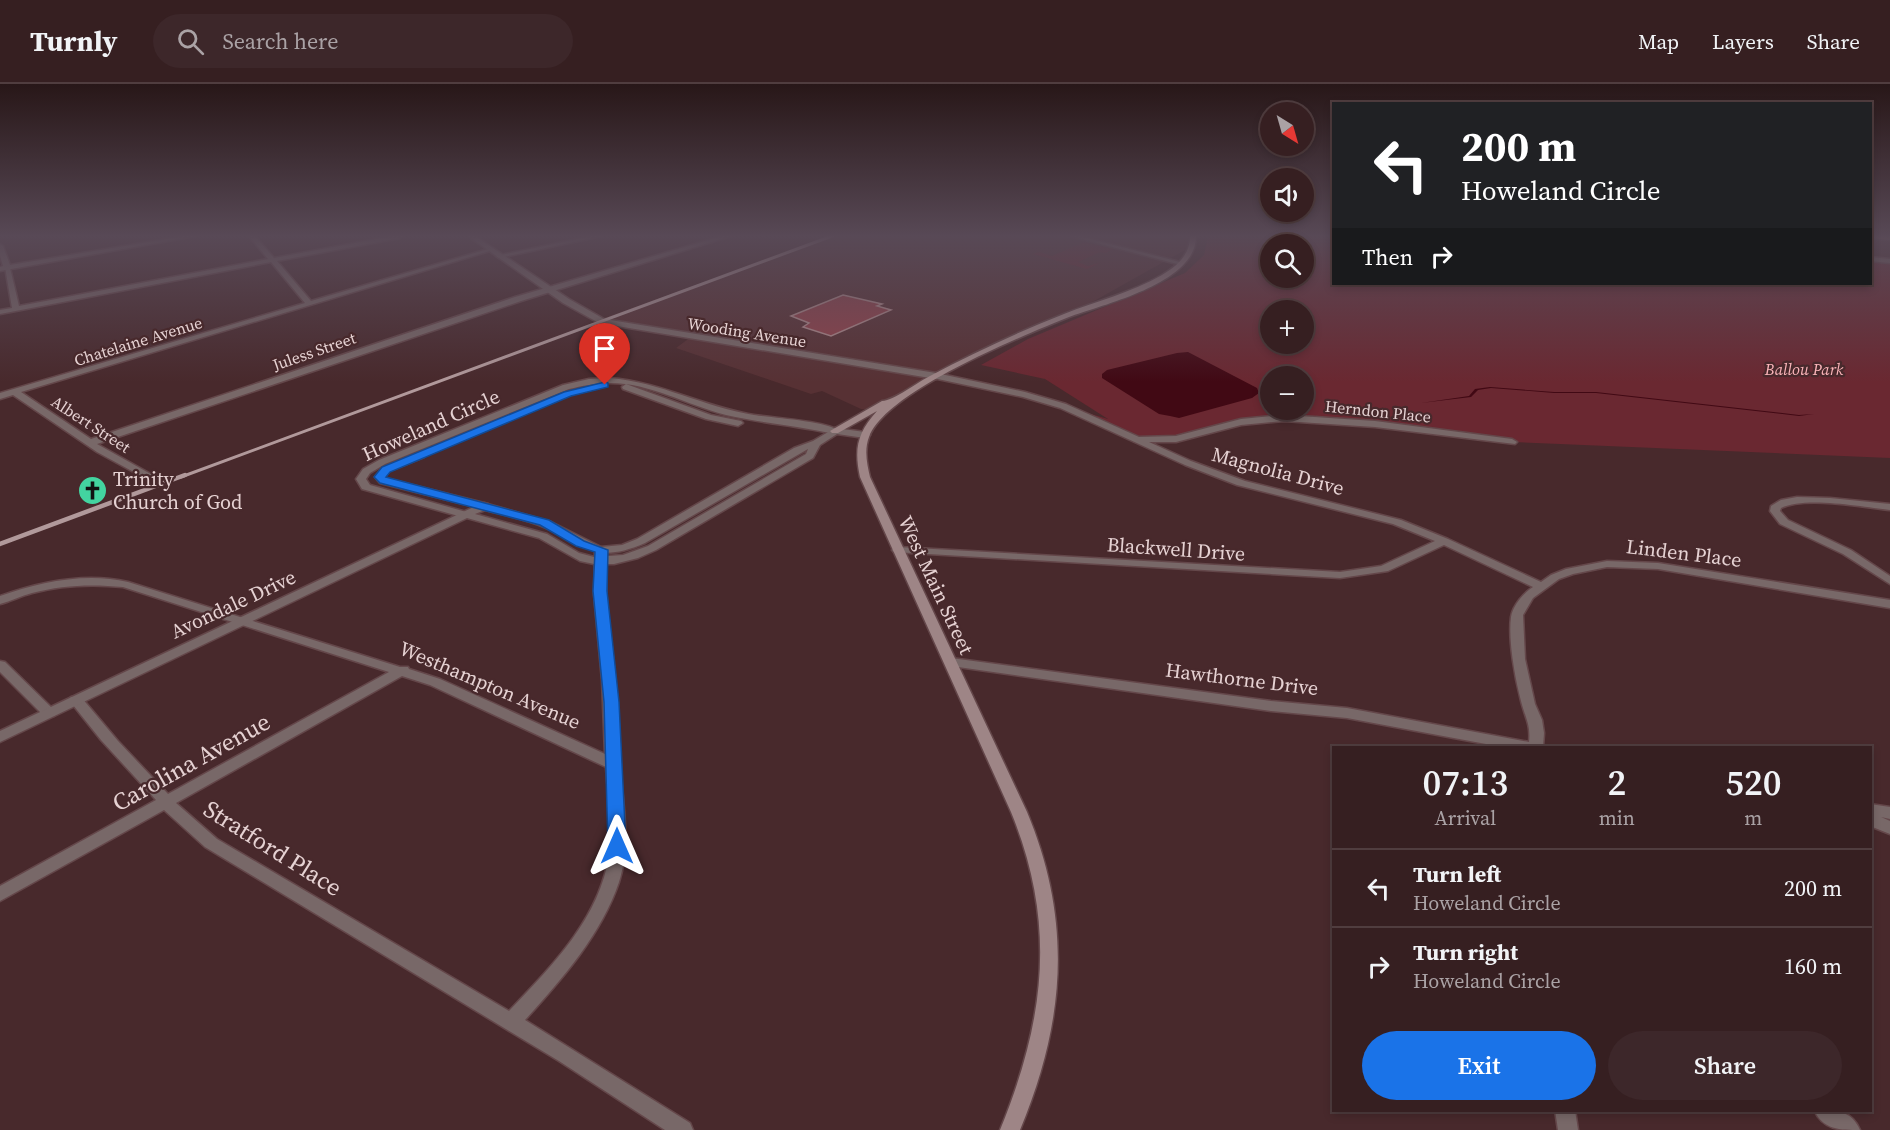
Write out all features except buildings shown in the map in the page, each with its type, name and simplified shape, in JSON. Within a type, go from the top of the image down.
[{"type":"main road","name":"West Main Street","points":[[1011,1130],[1031,1074],[1041,1035],[1048,966],[1047,915],[1041,877],[1031,842],[861,466],[860,451],[865,435],[880,412],[908,391],[1030,330],[1143,285]]},
{"type":"main road","points":[[835,431],[908,391]]},
{"type":"street","points":[[9,285],[16,309]]},
{"type":"street","points":[[0,312],[142,285]]},
{"type":"street","points":[[293,285],[310,304]]},
{"type":"street","name":"Chatelaine Avenue","points":[[0,396],[374,285]]},
{"type":"street","name":"Wooding Avenue","points":[[541,285],[592,317],[608,323],[936,376]]},
{"type":"street","name":"Juless Street","points":[[89,443],[566,285]]},
{"type":"street","name":"Magnolia Drive","points":[[936,376],[1045,400],[1095,419],[1188,463],[1241,483],[1397,522],[1444,541],[1540,586]]},
{"type":"street","name":"Howeland Circle","points":[[816,443],[810,456],[641,554],[575,555],[545,537],[391,495],[366,487],[361,479],[366,471],[585,382],[604,379],[627,380],[737,415],[800,423],[865,435]]},
{"type":"street","points":[[633,390],[644,385]]},
{"type":"street","name":"Howeland Circle","points":[[563,392],[598,386],[621,386],[728,421],[790,430],[835,431]]},
{"type":"street","name":"Albert Street","points":[[15,392],[89,443],[152,479]]},
{"type":"street","points":[[677,406],[688,400]]},
{"type":"street","points":[[728,421],[737,415]]},
{"type":"street","name":"Herndon Place","points":[[1136,438],[1176,439],[1241,422],[1284,417],[1375,424],[1512,442]]},
{"type":"street","name":"Howeland Circle","points":[[412,454],[386,469],[380,475],[384,481],[544,523],[601,555],[630,546],[797,450],[816,443],[835,431]]},
{"type":"street","points":[[391,495],[409,487]]},
{"type":"street","points":[[724,492],[738,498]]},
{"type":"street","points":[[1890,507],[1804,500],[1781,502],[1776,506],[1775,511],[1784,522],[1847,552],[1890,581]]},
{"type":"street","name":"Avondale Drive","points":[[0,737],[484,506]]},
{"type":"street","name":"Blackwell Drive","points":[[898,550],[1340,575],[1384,569],[1444,541]]},
{"type":"street","points":[[601,555],[600,591],[612,702],[613,764],[618,832],[616,861],[610,882],[595,915],[578,943],[551,979],[511,1022],[683,1130]]},
{"type":"street","name":"Linden Place","points":[[1536,746],[1535,720],[1528,704],[1519,659],[1517,615],[1528,596],[1555,577],[1587,567],[1640,564],[1702,571],[1890,604]]},
{"type":"street","name":"Westhampton Avenue","points":[[0,600],[49,585],[88,581],[124,584],[403,670],[446,687],[613,764]]},
{"type":"street","name":"Hawthorne Drive","points":[[951,662],[1271,706],[1347,713],[1458,741],[1516,746]]},
{"type":"street","points":[[0,664],[49,713]]},
{"type":"street","name":"Carolina Avenue","points":[[0,894],[403,670]]},
{"type":"street","name":"Stratford Place","points":[[76,700],[92,721],[166,802],[189,826],[211,843],[511,1022]]},
{"type":"street","points":[[1872,810],[1890,813]]},
{"type":"street","points":[[1872,820],[1890,828]]},
{"type":"street","points":[[1565,1112],[1568,1130]]},
{"type":"street","points":[[1827,1112],[1850,1130]]},
{"type":"shaded area","points":[[697,285],[1123,285],[1071,314],[936,376],[871,410],[861,409],[822,391],[811,394],[676,348],[691,337],[599,320]]},
{"type":"shaded area","points":[[1188,352],[1257,388],[1259,393],[1252,398],[1179,418],[1159,414],[1102,378],[1102,374],[1107,370]]},
{"type":"shaded area","points":[[1490,387],[1554,392],[1596,392],[1799,415],[1814,414],[1799,416],[1596,393],[1554,393],[1491,388],[1478,390],[1471,397],[1421,403],[1469,396],[1475,389]]},
{"type":"green space","name":"Ballou Park","points":[[1157,285],[1260,285],[1260,288],[1314,288],[1314,285],[1890,285],[1890,458],[1512,442],[1375,424],[1281,420],[1314,420],[1314,366],[1260,366],[1260,419],[1188,436],[1136,438],[1095,419],[1025,395],[1108,419],[1045,379],[981,365],[1028,339]]},
{"type":"railway","points":[[181,477],[700,285]]},
{"type":"railway","points":[[0,544],[185,475]]},
{"type":"place","name":"Trinity Church of God","points":[[92,491]]},
{"type":"route","points":[[605,385],[584,388],[568,394],[386,469],[380,477],[384,481],[544,523],[558,529],[580,544],[601,550],[600,591],[612,702],[617,846]]}]
